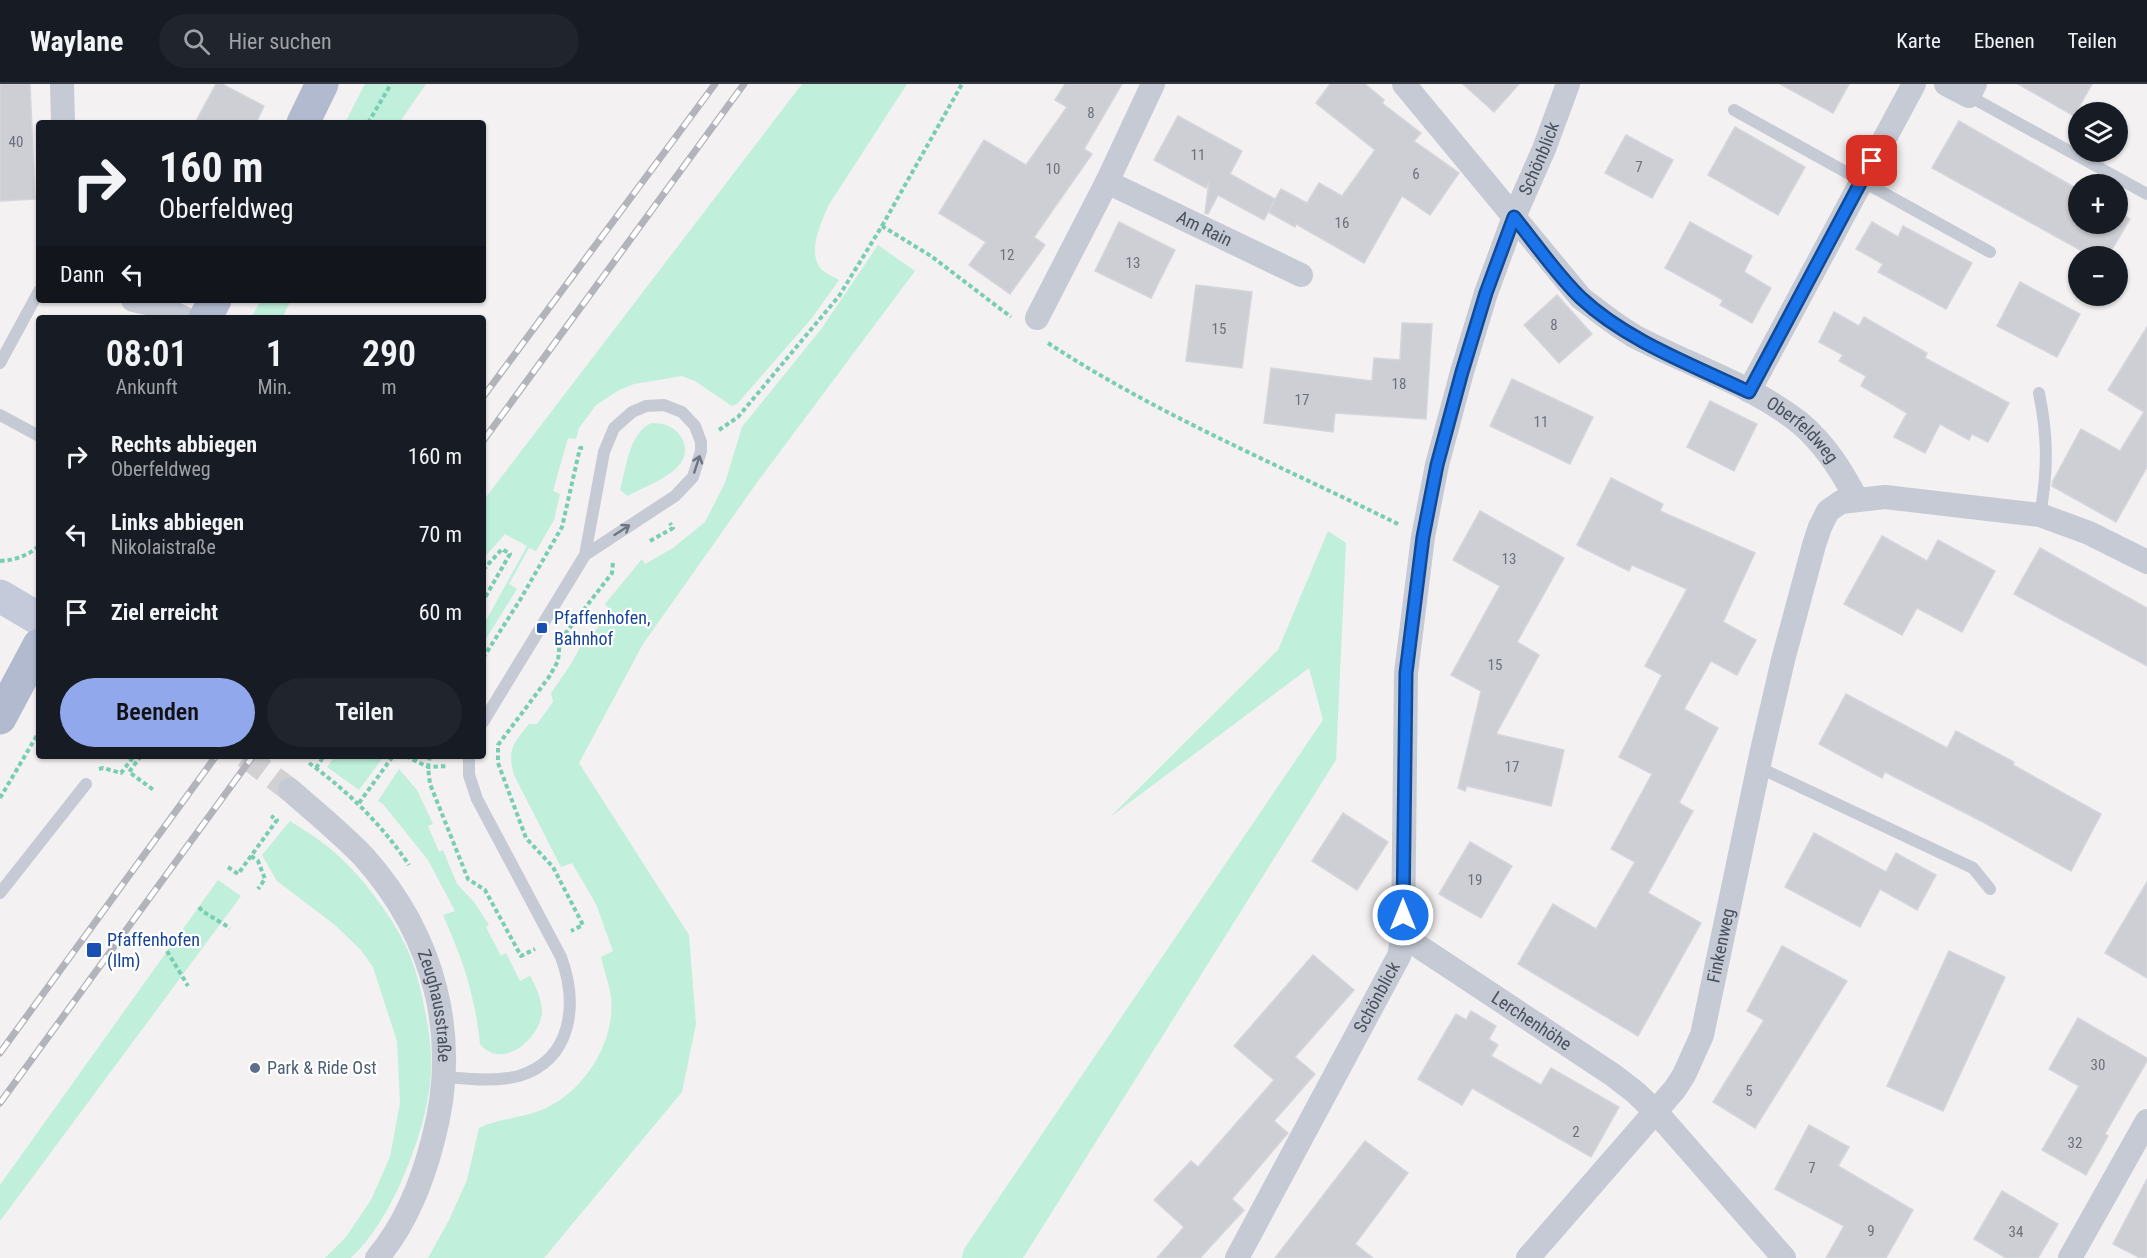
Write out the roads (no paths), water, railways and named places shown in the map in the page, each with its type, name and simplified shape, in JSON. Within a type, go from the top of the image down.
[{"type":"main road","points":[[304,120],[322,84]]},
{"type":"main road","points":[[0,596],[36,617]]},
{"type":"main road","points":[[0,718],[36,651]]},
{"type":"street","points":[[62,84],[63,120]]},
{"type":"street","points":[[1034,325],[1107,182],[1153,84]]},
{"type":"street","name":"Oberfeldweg","points":[[1404,84],[1581,298],[1633,335],[1749,392],[1799,423],[1822,445],[1844,475],[1857,500]]},
{"type":"street","name":"Schönblick","points":[[1237,1258],[1400,956],[1403,936],[1406,673],[1423,537],[1437,465],[1486,293],[1568,84]]},
{"type":"street","points":[[1749,392],[1914,84]]},
{"type":"street","points":[[1946,84],[1972,90]]},
{"type":"street","name":"Am Rain","points":[[1107,182],[1301,275]]},
{"type":"street","points":[[150,303],[178,315]]},
{"type":"street","points":[[1857,500],[1880,497],[1907,498],[2040,515],[2089,533],[2147,562]]},
{"type":"street","name":"Finkenweg","points":[[1656,1112],[1684,1075],[1706,1023],[1758,767],[1785,652],[1820,527],[1828,511],[1841,502],[1857,500]]},
{"type":"street","name":"Zeughausstraße","points":[[290,790],[331,824],[364,858],[388,889],[410,922],[422,948],[440,1004],[444,1028],[445,1077],[438,1121],[420,1182],[403,1221],[377,1258]]},
{"type":"street","name":"Lerchenhöhe","points":[[1403,936],[1614,1075],[1635,1092],[1656,1112],[1784,1258]]},
{"type":"street","points":[[1528,1258],[1656,1112]]},
{"type":"street","points":[[2070,1258],[2147,1121]]},
{"type":"lane","points":[[1972,90],[2147,194]]},
{"type":"lane","points":[[1734,110],[1990,252]]},
{"type":"lane","points":[[0,363],[36,297]]},
{"type":"lane","points":[[2039,393],[2045,424],[2046,452],[2045,486],[2040,515]]},
{"type":"lane","points":[[486,717],[585,555],[604,452],[610,434],[618,423],[632,412],[654,405],[664,405],[682,412],[695,426],[701,442],[693,477],[675,496],[585,555]]},
{"type":"lane","points":[[0,415],[36,434]]},
{"type":"lane","points":[[445,1077],[473,1079],[517,1076],[537,1067],[558,1046],[569,1022],[571,994],[567,971],[553,939],[477,799],[469,775],[469,759]]},
{"type":"lane","points":[[1758,767],[1973,867],[1990,889]]},
{"type":"lane","points":[[0,893],[86,784]]},
{"type":"tunnel","points":[[249,759],[290,790]]},
{"type":"railway","points":[[486,393],[715,84]]},
{"type":"railway","points":[[486,437],[744,84]]},
{"type":"railway","points":[[0,1053],[214,759]]},
{"type":"railway","points":[[0,1103],[251,759]]},
{"type":"place","name":"Pfaffenhofen, Bahnhof","points":[[542,628]]},
{"type":"place","name":"Pfaffenhofen (Ilm)","points":[[94,950]]},
{"type":"place","name":"Park & Ride Ost","points":[[255,1068]]}]
